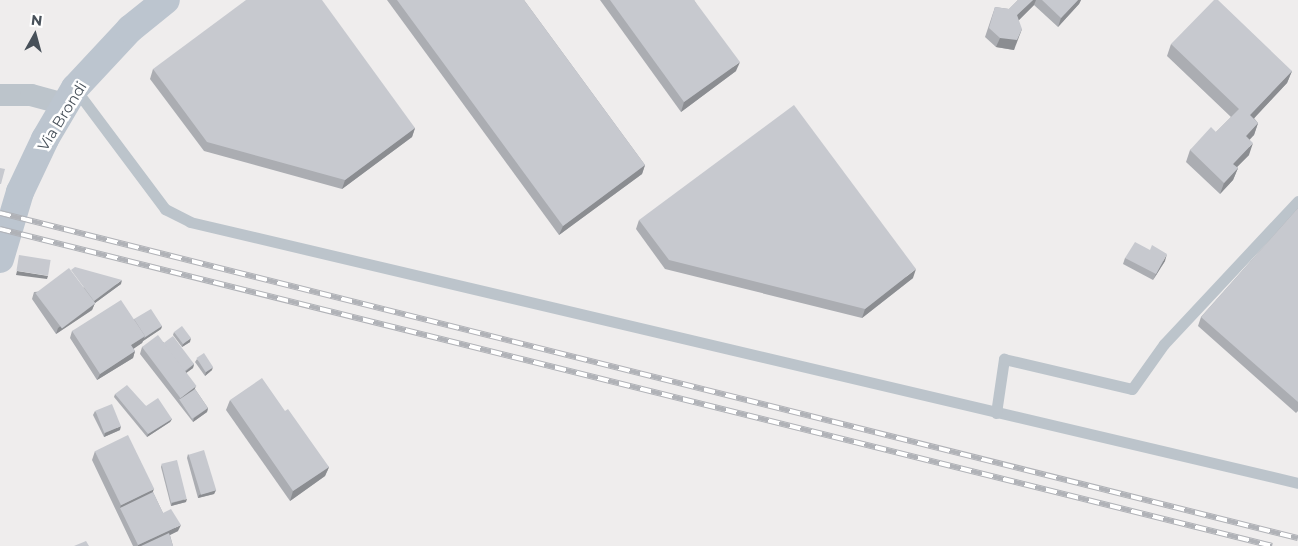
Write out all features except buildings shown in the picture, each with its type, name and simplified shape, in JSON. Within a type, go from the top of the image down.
[{"type":"street","name":"Via Brondi","points":[[0,259],[20,192],[70,96],[130,29],[166,0]]},
{"type":"street","points":[[0,95],[70,96]]},
{"type":"lane","points":[[70,96],[165,209],[176,217],[996,413],[1298,483]]},
{"type":"lane","points":[[996,413],[1004,359],[1132,389],[1164,344],[1298,201]]},
{"type":"railway","points":[[0,213],[1298,538]]},
{"type":"railway","points":[[0,229],[1272,546]]}]
